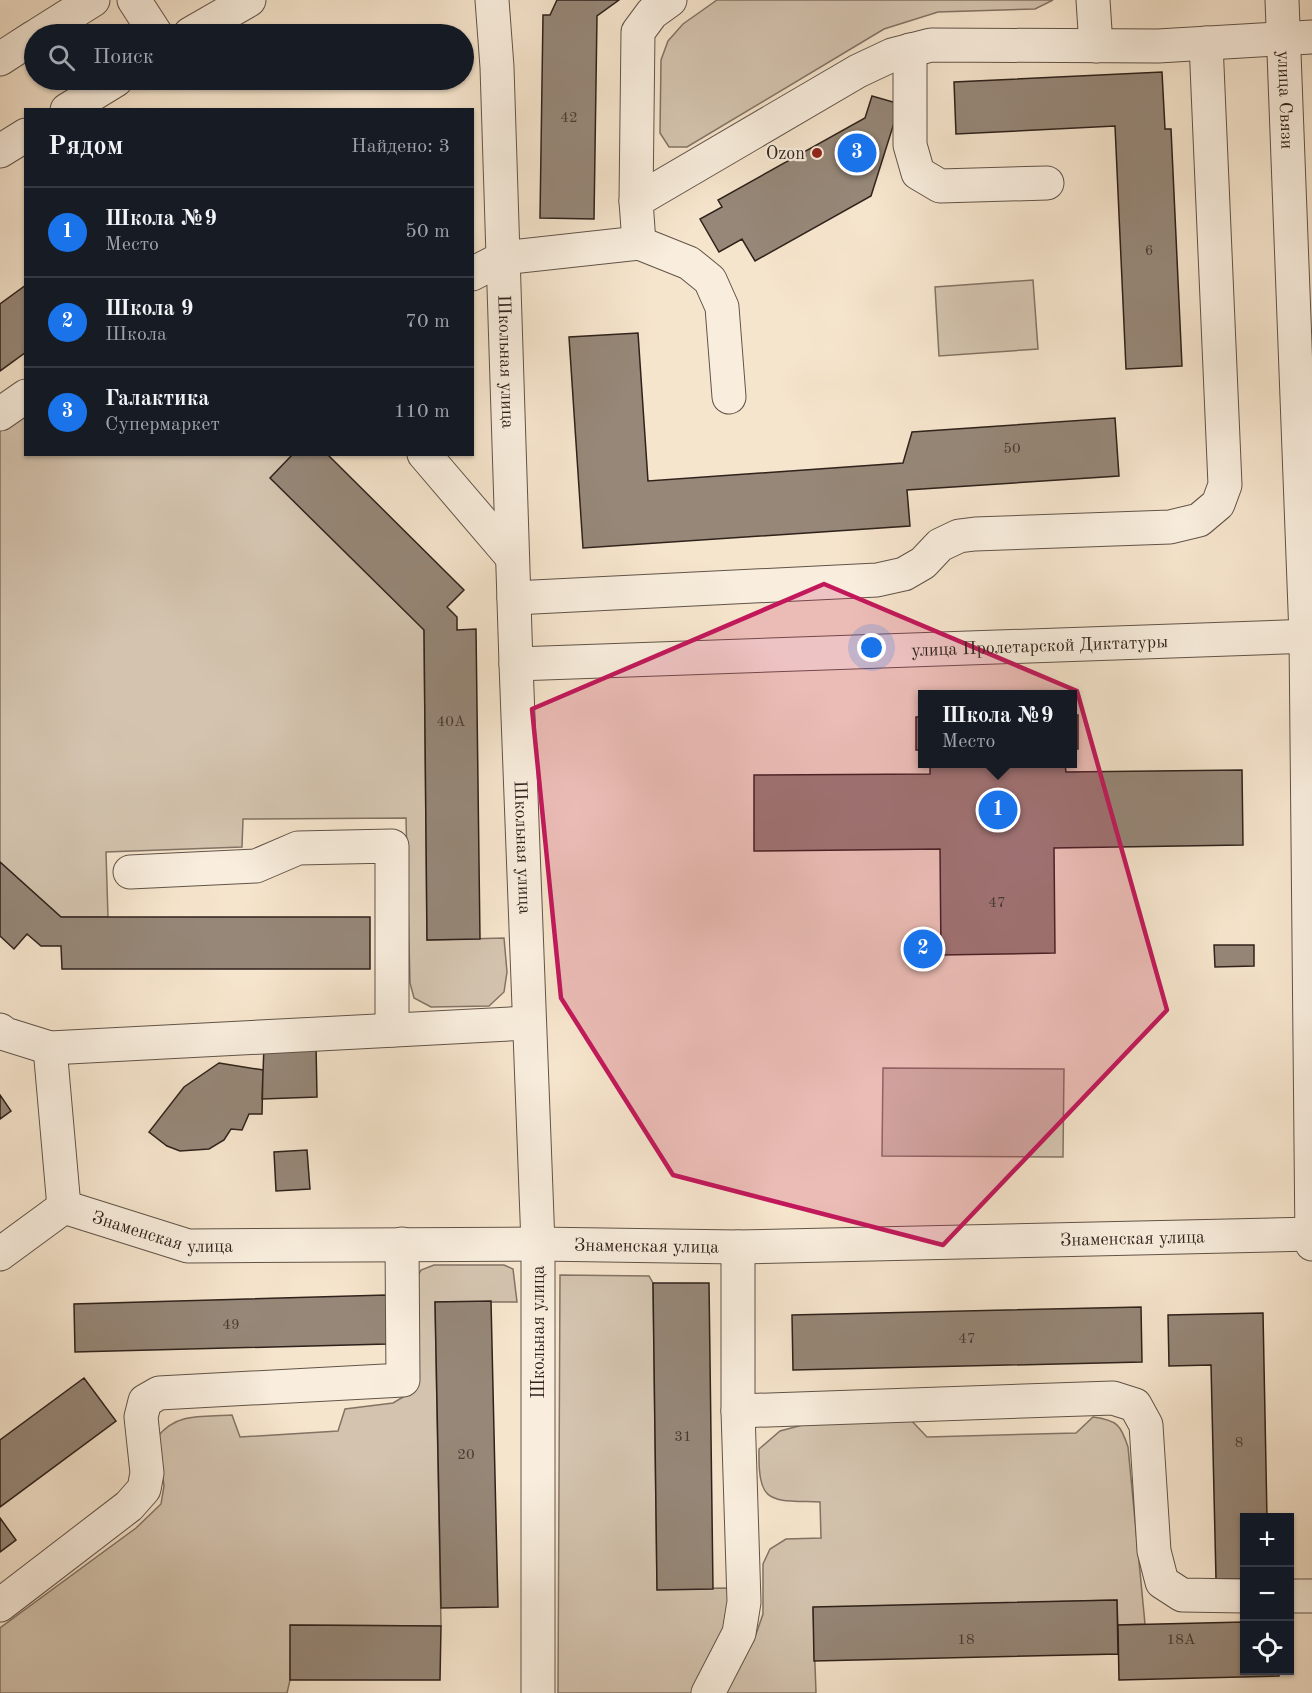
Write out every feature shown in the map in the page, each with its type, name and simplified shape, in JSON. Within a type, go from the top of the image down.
[{"type":"street","points":[[55,24],[93,0]]},
{"type":"street","points":[[134,0],[150,24]]},
{"type":"street","points":[[207,24],[249,0]]},
{"type":"street","name":"Школьная улица","points":[[492,0],[497,67],[512,557],[538,1244],[538,1693]]},
{"type":"street","points":[[639,243],[636,201],[638,32],[652,13],[670,0]]},
{"type":"street","points":[[1093,0],[1096,46]]},
{"type":"street","name":"улица Связи","points":[[1282,0],[1298,37],[1309,636],[1312,1244]]},
{"type":"street","points":[[636,201],[858,71],[892,55],[909,50],[931,45],[1158,46],[1298,37]]},
{"type":"street","points":[[0,59],[24,43]]},
{"type":"street","points":[[514,598],[877,580],[904,574],[923,563],[940,545],[959,536],[1170,527],[1199,520],[1218,504],[1225,485],[1206,43]]},
{"type":"street","points":[[909,50],[910,145],[918,173],[940,186],[1047,183]]},
{"type":"street","points":[[70,108],[100,90]]},
{"type":"street","points":[[0,151],[24,136]]},
{"type":"street","points":[[474,273],[503,258],[639,243],[689,263],[710,280],[722,307],[729,397]]},
{"type":"street","points":[[0,414],[24,397]]},
{"type":"street","points":[[426,456],[512,557]]},
{"type":"street","name":"улица Пролетарской Диктатуры","points":[[516,664],[1309,636]]},
{"type":"street","points":[[130,872],[256,866],[298,848],[392,846],[392,1030]]},
{"type":"street","points":[[0,1030],[5,1034],[50,1048],[529,1023]]},
{"type":"street","points":[[0,1254],[64,1208],[50,1048]]},
{"type":"street","name":"Знаменская улица","points":[[64,1208],[188,1246],[538,1244],[738,1247],[1312,1234]]},
{"type":"street","points":[[0,1605],[129,1506],[144,1489],[147,1473],[141,1417],[145,1401],[159,1393],[403,1380],[402,1244]]},
{"type":"street","points":[[708,1693],[740,1633],[744,1602],[738,1411],[738,1247]]},
{"type":"street","points":[[738,1411],[1113,1398],[1136,1405],[1146,1425],[1154,1551],[1162,1582],[1182,1595],[1240,1596]]},
{"type":"street","points":[[1294,1596],[1312,1596]]},
{"type":"highlighted area","points":[[824,584],[1077,691],[1167,1010],[943,1245],[673,1175],[561,998],[532,709]]},
{"type":"shaded area","points":[[717,0],[1053,0],[1035,9],[938,12],[884,29],[687,147],[669,147],[660,133],[661,60],[668,41],[683,24]]},
{"type":"shaded area","points":[[1033,280],[1038,349],[939,356],[935,287]]},
{"type":"shaded area","points":[[24,414],[24,456],[294,456],[424,630],[427,940],[504,938],[507,972],[504,992],[489,1006],[431,1007],[414,998],[410,983],[406,818],[243,819],[242,847],[106,852],[108,917],[61,917],[0,862],[0,431]]},
{"type":"shaded area","points":[[883,1068],[1064,1069],[1063,1157],[882,1156]]},
{"type":"shaded area","points":[[434,1265],[504,1265],[513,1269],[517,1302],[435,1302],[441,1626],[291,1625],[290,1680],[287,1693],[0,1693],[0,1628],[136,1528],[161,1504],[164,1486],[158,1436],[166,1428],[192,1417],[232,1415],[240,1437],[338,1431],[345,1409],[393,1403],[410,1393],[414,1282],[421,1270]]},
{"type":"shaded area","points":[[560,1275],[649,1276],[653,1283],[657,1589],[729,1588],[730,1610],[723,1636],[694,1693],[558,1693]]},
{"type":"shaded area","points":[[908,1417],[927,1437],[1076,1433],[1093,1417],[1108,1420],[1117,1425],[1128,1447],[1145,1624],[1118,1625],[1117,1600],[813,1608],[816,1693],[717,1693],[754,1640],[763,1614],[763,1564],[770,1549],[786,1539],[821,1538],[820,1502],[789,1501],[770,1496],[761,1481],[759,1449],[780,1431],[810,1423]]},
{"type":"building","points":[[557,0],[619,0],[597,16],[594,219],[540,218],[543,15],[550,15]]},
{"type":"building","points":[[1162,72],[1165,129],[1171,129],[1182,366],[1126,369],[1115,126],[956,134],[954,82]]},
{"type":"building","points":[[872,96],[900,104],[871,196],[755,261],[742,239],[719,252],[700,219],[722,207],[718,200],[865,118]]},
{"type":"building","points":[[24,286],[24,353],[0,371],[0,304]]},
{"type":"building","points":[[638,333],[648,481],[903,463],[912,432],[1115,418],[1119,476],[907,490],[910,526],[583,548],[569,337]]},
{"type":"building","points":[[291,456],[329,456],[464,590],[447,607],[457,617],[457,630],[476,629],[480,939],[427,940],[424,630],[270,478]]},
{"type":"building","points":[[1077,715],[1078,715],[1077,749]]},
{"type":"building","points":[[916,717],[918,717],[918,750],[916,750]]},
{"type":"building","points":[[930,768],[1066,768],[1066,772],[1242,770],[1243,845],[1054,848],[1055,953],[941,955],[940,849],[754,851],[754,775],[930,774]]},
{"type":"building","points":[[0,862],[61,917],[370,917],[370,969],[62,969],[61,946],[41,946],[27,934],[14,949],[0,936]]},
{"type":"building","points":[[1214,945],[1254,945],[1254,966],[1215,967]]},
{"type":"building","points":[[316,1044],[317,1097],[262,1099],[264,1046]]},
{"type":"building","points":[[219,1063],[263,1070],[262,1114],[249,1114],[242,1130],[231,1129],[224,1140],[209,1149],[180,1151],[167,1146],[149,1132],[184,1087]]},
{"type":"building","points":[[0,1095],[11,1111],[0,1119]]},
{"type":"building","points":[[307,1150],[310,1189],[276,1191],[274,1152]]},
{"type":"building","points":[[653,1283],[709,1283],[713,1589],[657,1590]]},
{"type":"building","points":[[386,1295],[387,1344],[75,1352],[74,1304]]},
{"type":"building","points":[[491,1301],[498,1607],[441,1608],[435,1302]]},
{"type":"building","points":[[1141,1307],[1142,1362],[793,1370],[792,1315]]},
{"type":"building","points":[[1263,1313],[1267,1513],[1240,1513],[1240,1579],[1216,1579],[1211,1365],[1169,1366],[1168,1315]]},
{"type":"building","points":[[84,1378],[116,1421],[0,1507],[0,1440]]},
{"type":"building","points":[[0,1518],[16,1540],[0,1552]]},
{"type":"building","points":[[1117,1600],[1118,1654],[814,1661],[813,1607]]},
{"type":"building","points":[[1240,1622],[1240,1675],[1279,1676],[1119,1680],[1118,1625]]},
{"type":"building","points":[[290,1625],[441,1626],[440,1680],[290,1680]]},
{"type":"place","name":"Ozon","points":[[817,153]]},
{"type":"place","name":"Галактика","points":[[857,153]]},
{"type":"place","name":"Школа №9","points":[[998,810]]},
{"type":"place","name":"Школа 9","points":[[923,949]]}]
